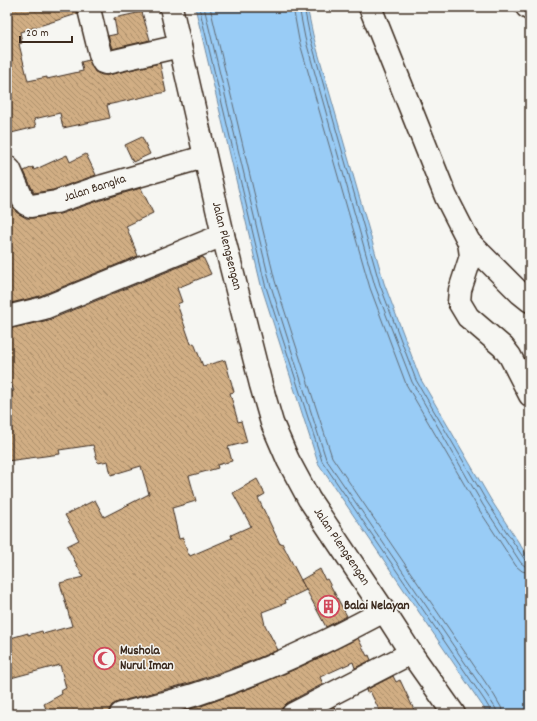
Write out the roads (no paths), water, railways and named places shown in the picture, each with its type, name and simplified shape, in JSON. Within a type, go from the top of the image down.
[{"type":"street","name":"Jalan Plengsengan","points":[[171,7],[204,157],[261,385],[272,423],[288,460],[309,499],[449,712]]},
{"type":"street","points":[[370,7],[446,197],[469,242],[520,293],[530,301]]},
{"type":"street","points":[[88,9],[103,62],[106,63],[180,46]]},
{"type":"street","name":"Jalan Bangka","points":[[7,167],[10,170],[23,200],[26,204],[31,206],[56,202],[103,186],[204,157]]},
{"type":"street","points":[[7,317],[44,308],[223,235]]},
{"type":"street","points":[[469,242],[471,256],[460,290],[459,302],[462,310],[468,317],[503,346],[530,394]]},
{"type":"street","points":[[121,714],[197,694],[247,676],[329,640],[384,611]]},
{"type":"street","points":[[293,714],[411,653]]},
{"type":"water","points":[[195,7],[307,7],[313,35],[384,283],[420,378],[491,500],[530,560],[530,714],[488,714],[318,463],[261,285]]},
{"type":"place","name":"Balai Nelayan","points":[[329,606]]},
{"type":"place","name":"Mushola Nurul Iman","points":[[104,658]]}]
